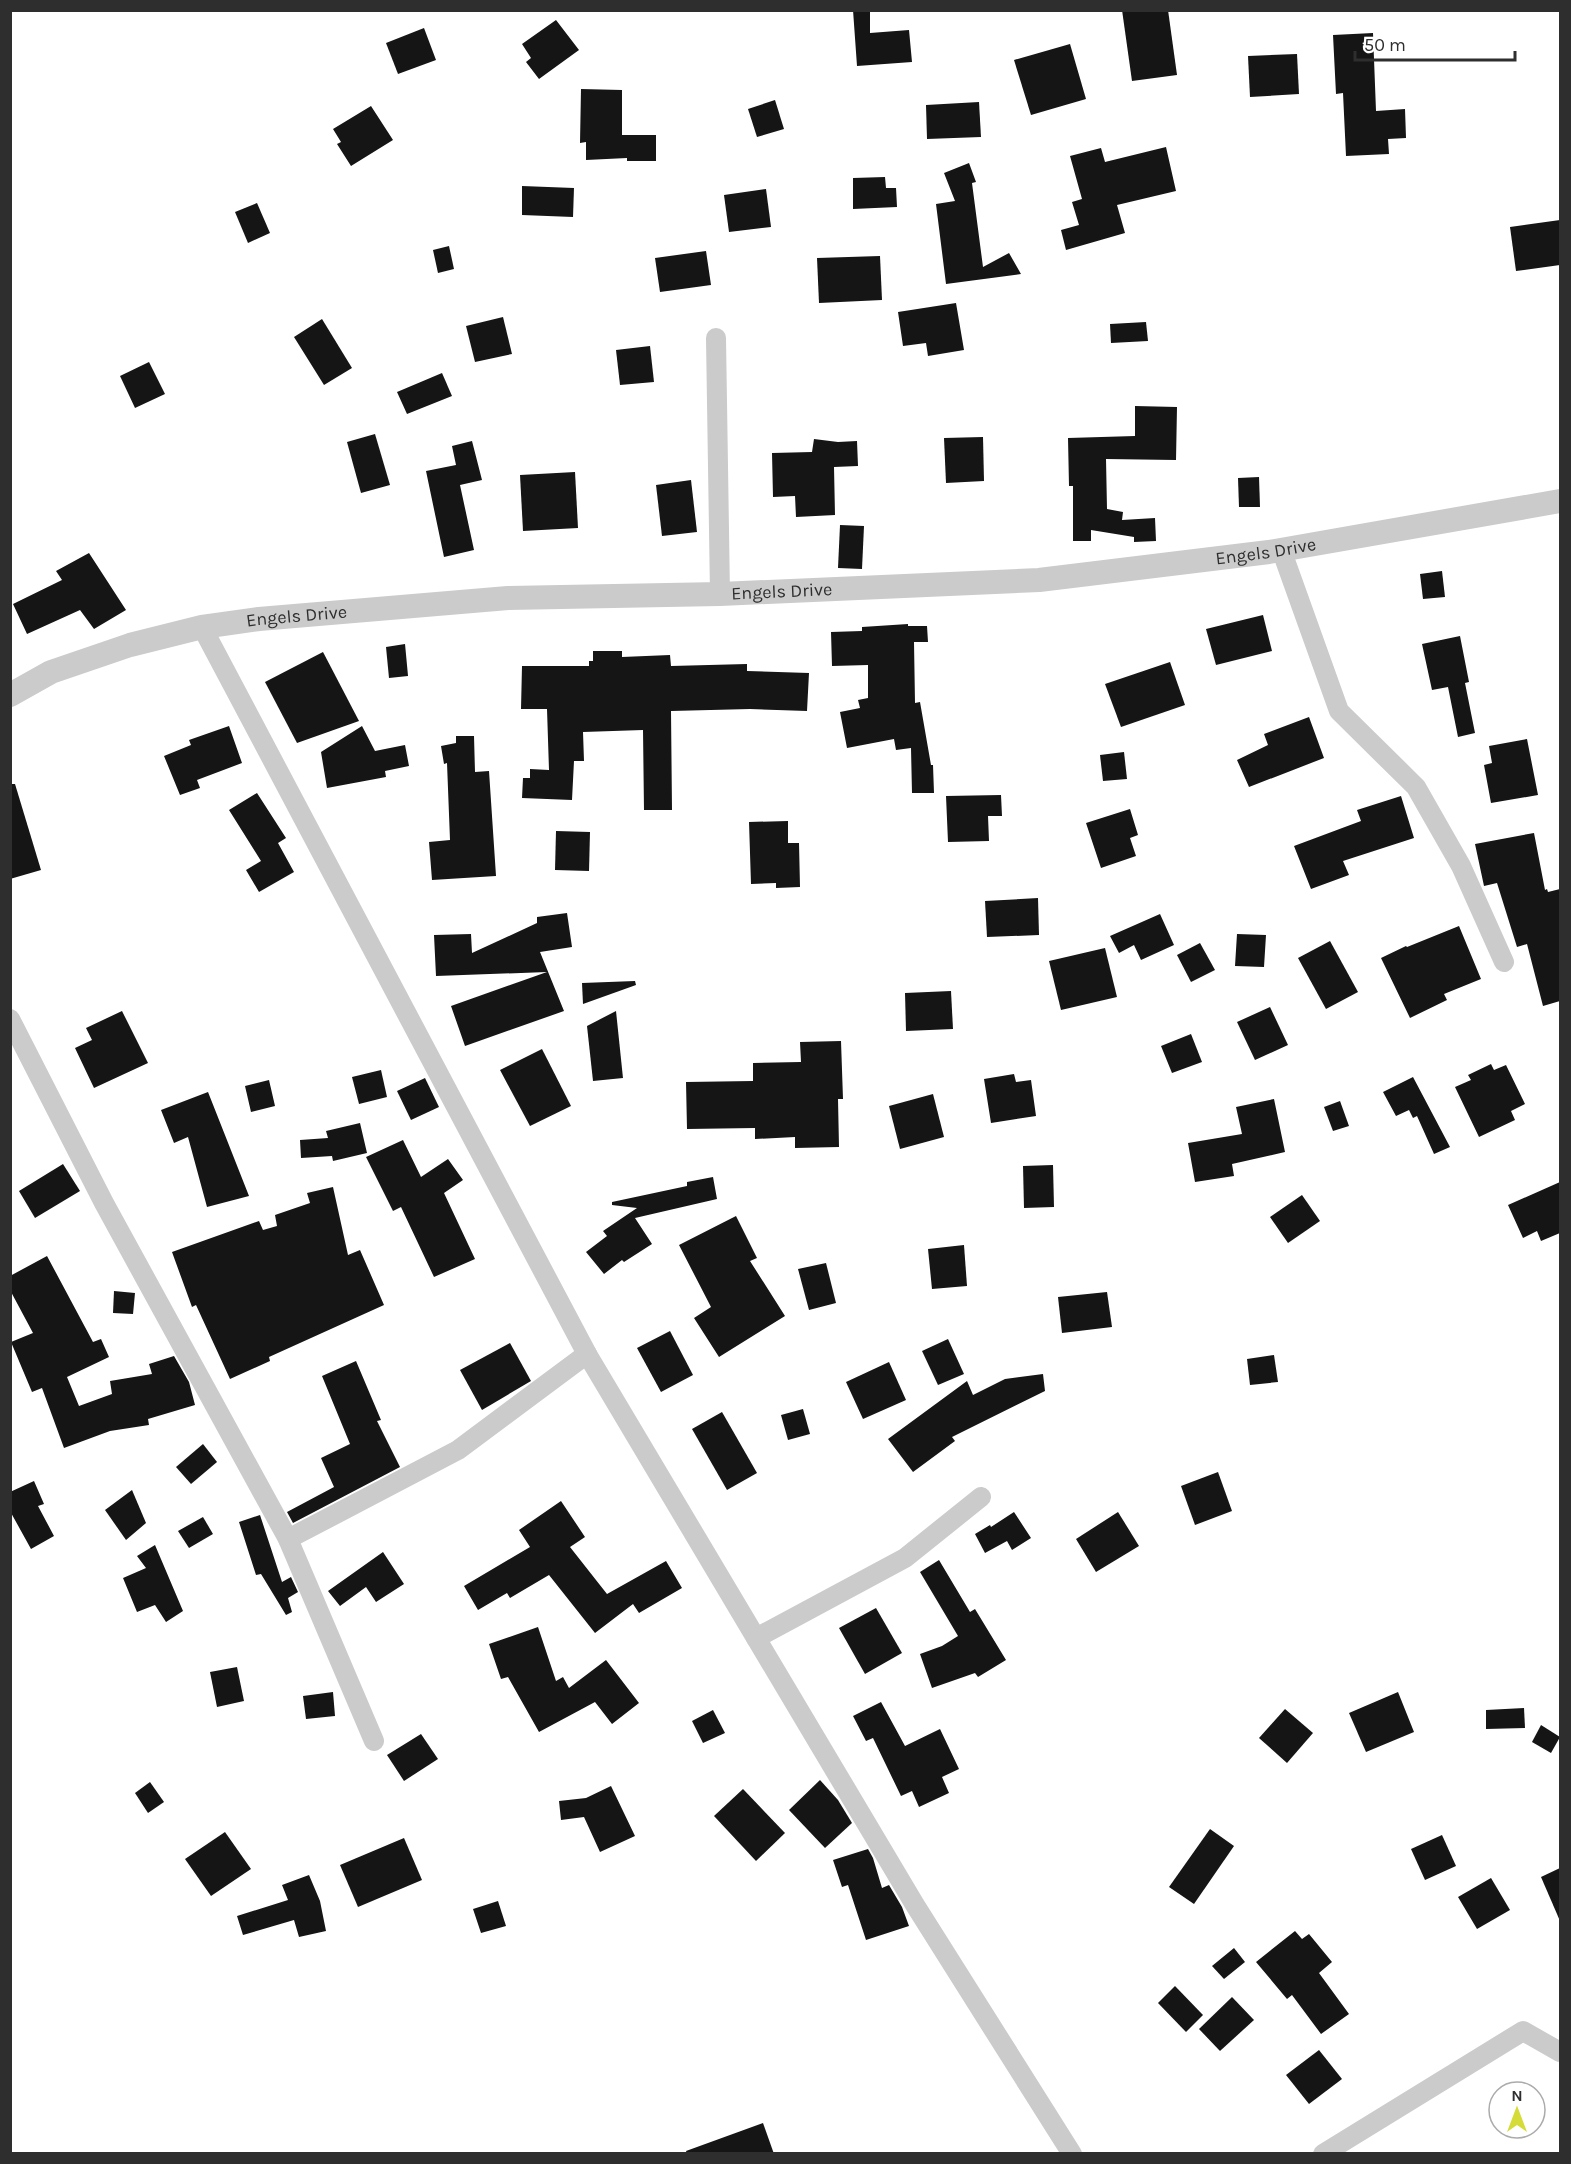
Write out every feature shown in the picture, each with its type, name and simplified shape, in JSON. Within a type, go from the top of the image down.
[{"type":"street","points":[[716,338],[720,594]]},
{"type":"street","name":"Engels Drive","points":[[10,695],[62,668],[130,645],[202,627],[259,619],[508,598],[720,594],[1039,580],[1281,549],[1560,501]]},
{"type":"street","points":[[1281,549],[1339,711],[1416,787],[1461,866],[1503,962]]},
{"type":"street","points":[[202,627],[587,1354],[915,1905],[1072,2154]]},
{"type":"street","points":[[10,1019],[104,1203],[288,1539],[374,1741]]},
{"type":"street","points":[[288,1539],[458,1450],[587,1354]]},
{"type":"street","points":[[756,1638],[905,1558],[981,1497]]},
{"type":"street","points":[[1323,2154],[1523,2031],[1560,2052]]},
{"type":"building","points":[[853,10],[870,10],[870,33],[909,30],[912,62],[857,66]]},
{"type":"building","points":[[1122,10],[1168,10],[1177,75],[1132,81]]},
{"type":"building","points":[[556,20],[579,50],[539,79],[526,62],[531,58],[522,44]]},
{"type":"building","points":[[424,28],[436,60],[398,74],[386,43]]},
{"type":"building","points":[[1373,33],[1376,111],[1405,109],[1406,138],[1388,139],[1389,154],[1346,156],[1343,93],[1336,94],[1333,35]]},
{"type":"building","points":[[1070,44],[1086,99],[1031,115],[1014,60]]},
{"type":"building","points":[[1297,54],[1299,94],[1250,97],[1248,56]]},
{"type":"building","points":[[581,89],[622,90],[622,135],[656,135],[656,161],[627,161],[627,158],[586,160],[586,142],[580,143]]},
{"type":"building","points":[[775,100],[784,129],[757,137],[748,109]]},
{"type":"building","points":[[979,102],[981,137],[927,139],[926,105]]},
{"type":"building","points":[[371,106],[393,140],[351,166],[337,144],[341,142],[333,129]]},
{"type":"building","points":[[1166,147],[1176,191],[1117,205],[1125,233],[1066,250],[1061,230],[1079,225],[1072,202],[1082,199],[1070,156],[1101,148],[1105,162]]},
{"type":"building","points":[[969,163],[976,182],[972,183],[983,267],[1009,253],[1021,274],[946,284],[936,204],[955,201],[944,173]]},
{"type":"building","points":[[885,177],[886,188],[896,188],[897,207],[853,209],[853,178]]},
{"type":"building","points":[[522,186],[574,188],[573,217],[522,215]]},
{"type":"building","points":[[766,189],[771,227],[729,232],[724,195]]},
{"type":"building","points":[[257,203],[270,233],[248,243],[235,212]]},
{"type":"building","points":[[1560,220],[1560,265],[1516,271],[1510,227]]},
{"type":"building","points":[[449,246],[454,269],[438,273],[433,250]]},
{"type":"building","points":[[706,251],[711,285],[660,292],[655,258]]},
{"type":"building","points":[[880,256],[882,300],[819,303],[817,258]]},
{"type":"building","points":[[956,303],[964,350],[928,356],[926,343],[903,346],[898,312]]},
{"type":"building","points":[[503,317],[512,354],[475,362],[466,326]]},
{"type":"building","points":[[322,319],[352,368],[324,385],[294,337]]},
{"type":"building","points":[[1146,322],[1148,341],[1111,343],[1110,324]]},
{"type":"building","points":[[650,346],[654,382],[620,385],[616,350]]},
{"type":"building","points":[[149,362],[165,394],[135,408],[120,376]]},
{"type":"building","points":[[442,373],[452,396],[407,414],[397,392]]},
{"type":"building","points":[[1135,406],[1177,407],[1176,460],[1106,459],[1107,509],[1123,512],[1122,520],[1155,518],[1156,541],[1134,542],[1134,537],[1091,530],[1091,541],[1073,541],[1073,486],[1069,486],[1068,438],[1135,436]]},
{"type":"building","points":[[375,434],[390,485],[361,493],[347,442]]},
{"type":"building","points":[[983,437],[984,481],[946,483],[944,438]]},
{"type":"building","points":[[814,439],[838,442],[857,441],[858,466],[834,467],[835,515],[796,517],[795,496],[773,497],[772,453],[812,452]]},
{"type":"building","points":[[472,441],[482,480],[460,485],[474,550],[444,557],[426,471],[456,465],[452,446]]},
{"type":"building","points":[[575,472],[578,528],[523,531],[520,475]]},
{"type":"building","points":[[1259,477],[1260,507],[1239,507],[1238,478]]},
{"type":"building","points":[[691,480],[697,532],[662,536],[656,485]]},
{"type":"building","points":[[840,525],[864,526],[862,569],[838,568]]},
{"type":"building","points":[[89,553],[126,610],[94,629],[80,610],[27,634],[13,604],[62,580],[56,571]]},
{"type":"building","points":[[1442,571],[1445,597],[1423,599],[1420,574]]},
{"type":"building","points":[[1263,615],[1272,651],[1216,665],[1206,629]]},
{"type":"building","points":[[908,624],[908,626],[927,626],[928,642],[914,642],[915,703],[920,702],[931,765],[933,765],[934,793],[912,793],[911,748],[896,750],[894,739],[847,748],[840,712],[860,708],[858,700],[868,698],[868,665],[832,666],[831,632],[862,631],[862,627]]},
{"type":"building","points":[[1460,636],[1469,682],[1465,683],[1475,733],[1458,737],[1448,687],[1432,690],[1422,644]]},
{"type":"building","points":[[405,644],[408,676],[389,678],[386,647]]},
{"type":"building","points":[[593,651],[622,651],[622,657],[670,655],[671,666],[747,664],[747,671],[809,673],[807,711],[750,709],[671,711],[672,810],[644,810],[643,730],[583,732],[584,761],[574,761],[572,800],[522,798],[523,778],[530,778],[530,769],[549,770],[547,709],[521,709],[522,666],[589,666],[589,661],[593,661]]},
{"type":"building","points":[[323,652],[359,721],[297,743],[265,682]]},
{"type":"building","points":[[1170,662],[1185,705],[1121,727],[1105,684]]},
{"type":"building","points":[[1309,717],[1324,758],[1249,787],[1237,760],[1268,745],[1264,734]]},
{"type":"building","points":[[229,726],[242,763],[197,780],[200,788],[180,795],[164,756],[191,745],[189,740]]},
{"type":"building","points":[[362,726],[375,751],[405,745],[409,766],[385,771],[386,777],[327,788],[321,752]]},
{"type":"building","points":[[456,736],[474,736],[475,772],[489,771],[496,876],[432,880],[429,842],[450,840],[447,763],[444,764],[441,746],[456,743]]},
{"type":"building","points":[[1527,739],[1538,795],[1491,803],[1484,765],[1492,763],[1489,746]]},
{"type":"building","points":[[1124,752],[1127,779],[1103,781],[1100,755]]},
{"type":"building","points":[[10,784],[15,784],[41,870],[10,879]]},
{"type":"building","points":[[257,793],[286,838],[278,843],[294,872],[259,892],[246,870],[261,861],[229,810]]},
{"type":"building","points":[[1001,795],[1002,816],[988,816],[989,841],[948,842],[946,796]]},
{"type":"building","points":[[1401,796],[1414,838],[1343,861],[1349,875],[1311,889],[1294,846],[1361,821],[1357,810]]},
{"type":"building","points":[[1130,809],[1138,835],[1130,838],[1136,856],[1101,868],[1086,823]]},
{"type":"building","points":[[788,821],[788,843],[799,843],[800,887],[776,888],[776,883],[751,884],[749,822]]},
{"type":"building","points":[[556,831],[590,832],[589,871],[555,870]]},
{"type":"building","points":[[1534,833],[1545,890],[1547,889],[1548,892],[1560,889],[1560,1001],[1543,1006],[1527,944],[1517,947],[1497,883],[1484,886],[1475,844]]},
{"type":"building","points":[[1038,898],[1039,935],[987,937],[985,901]]},
{"type":"building","points":[[567,913],[572,947],[540,952],[564,1011],[465,1046],[451,1006],[547,972],[436,976],[434,935],[471,934],[472,953],[537,923],[537,917]]},
{"type":"building","points":[[1160,914],[1174,945],[1141,960],[1134,945],[1119,953],[1110,936]]},
{"type":"building","points":[[1459,926],[1481,979],[1444,994],[1447,1000],[1410,1018],[1381,958]]},
{"type":"building","points":[[1237,934],[1266,935],[1264,967],[1235,966]]},
{"type":"building","points":[[1330,941],[1358,992],[1326,1009],[1298,958]]},
{"type":"building","points":[[1200,943],[1215,970],[1191,982],[1177,955]]},
{"type":"building","points":[[1105,948],[1117,997],[1061,1010],[1049,961]]},
{"type":"building","points":[[635,981],[636,985],[583,1004],[582,983]]},
{"type":"building","points":[[951,991],[953,1029],[906,1031],[905,993]]},
{"type":"building","points":[[1270,1007],[1288,1045],[1255,1060],[1237,1022]]},
{"type":"building","points":[[122,1011],[148,1063],[94,1088],[75,1048],[92,1040],[86,1028]]},
{"type":"building","points":[[616,1011],[623,1078],[593,1081],[587,1026]]},
{"type":"building","points":[[1191,1034],[1202,1062],[1172,1073],[1161,1046]]},
{"type":"building","points":[[841,1041],[843,1099],[838,1099],[839,1147],[795,1148],[795,1137],[755,1139],[755,1128],[687,1129],[686,1082],[753,1081],[753,1063],[801,1062],[800,1042]]},
{"type":"building","points":[[542,1049],[571,1106],[530,1126],[500,1070]]},
{"type":"building","points":[[1491,1064],[1494,1070],[1506,1065],[1525,1104],[1511,1111],[1515,1120],[1479,1137],[1455,1087],[1471,1080],[1468,1075]]},
{"type":"building","points":[[381,1070],[387,1097],[359,1104],[352,1077]]},
{"type":"building","points":[[1014,1074],[1016,1082],[1031,1080],[1036,1116],[991,1123],[984,1079]]},
{"type":"building","points":[[1413,1077],[1450,1147],[1434,1154],[1417,1116],[1413,1118],[1409,1110],[1396,1116],[1383,1092]]},
{"type":"building","points":[[425,1078],[439,1107],[411,1120],[397,1091]]},
{"type":"building","points":[[269,1080],[275,1106],[251,1112],[245,1086]]},
{"type":"building","points":[[208,1092],[249,1196],[207,1207],[188,1137],[174,1143],[161,1110]]},
{"type":"building","points":[[933,1094],[944,1137],[900,1149],[889,1106]]},
{"type":"building","points":[[1274,1099],[1285,1152],[1232,1164],[1234,1176],[1195,1182],[1188,1143],[1242,1134],[1236,1107]]},
{"type":"building","points":[[1340,1101],[1349,1126],[1333,1131],[1324,1107]]},
{"type":"building","points":[[360,1123],[367,1153],[333,1161],[332,1156],[301,1158],[300,1140],[328,1138],[326,1131]]},
{"type":"building","points":[[403,1140],[421,1177],[448,1159],[463,1180],[444,1193],[475,1259],[434,1277],[401,1207],[393,1211],[366,1157]]},
{"type":"building","points":[[63,1164],[80,1191],[35,1218],[19,1191]]},
{"type":"building","points":[[1053,1165],[1054,1207],[1024,1208],[1023,1166]]},
{"type":"building","points":[[713,1177],[717,1199],[635,1218],[652,1244],[624,1262],[622,1260],[604,1274],[586,1252],[607,1236],[603,1231],[637,1208],[612,1205],[612,1202],[687,1186],[687,1182]]},
{"type":"building","points":[[1560,1182],[1560,1233],[1541,1241],[1537,1231],[1523,1238],[1508,1205]]},
{"type":"building","points":[[333,1187],[348,1255],[360,1250],[384,1305],[269,1357],[270,1361],[230,1379],[196,1305],[192,1307],[172,1252],[259,1221],[263,1230],[277,1226],[275,1215],[310,1203],[307,1193]]},
{"type":"building","points":[[1302,1195],[1320,1221],[1288,1243],[1270,1217]]},
{"type":"building","points":[[736,1216],[757,1258],[750,1261],[785,1316],[719,1357],[694,1318],[711,1307],[679,1245]]},
{"type":"building","points":[[964,1245],[967,1286],[932,1289],[928,1249]]},
{"type":"building","points":[[47,1256],[93,1342],[101,1339],[109,1357],[67,1377],[79,1406],[112,1394],[110,1381],[152,1374],[149,1364],[174,1356],[189,1382],[195,1405],[148,1419],[149,1425],[110,1431],[64,1448],[42,1388],[32,1392],[11,1342],[33,1333],[10,1290],[10,1276]]},
{"type":"building","points":[[826,1263],[836,1303],[809,1310],[798,1269]]},
{"type":"building","points":[[114,1291],[135,1293],[133,1314],[113,1313]]},
{"type":"building","points":[[1107,1292],[1112,1327],[1062,1333],[1058,1297]]},
{"type":"building","points":[[670,1331],[693,1375],[661,1392],[637,1348]]},
{"type":"building","points":[[948,1339],[964,1374],[938,1385],[922,1351]]},
{"type":"building","points":[[510,1343],[531,1381],[482,1410],[460,1370]]},
{"type":"building","points":[[1274,1355],[1278,1382],[1250,1385],[1247,1359]]},
{"type":"building","points":[[356,1361],[381,1420],[377,1421],[400,1467],[293,1523],[287,1512],[334,1487],[321,1458],[350,1444],[322,1376]]},
{"type":"building","points":[[889,1362],[906,1400],[863,1419],[846,1382]]},
{"type":"building","points":[[1043,1374],[1045,1391],[952,1437],[955,1441],[913,1472],[888,1439],[967,1381],[973,1395],[1005,1379]]},
{"type":"building","points":[[803,1409],[810,1434],[788,1440],[781,1415]]},
{"type":"building","points":[[722,1412],[757,1473],[727,1490],[692,1429]]},
{"type":"building","points":[[203,1444],[217,1462],[191,1484],[176,1467]]},
{"type":"building","points":[[1218,1472],[1232,1511],[1195,1525],[1181,1486]]},
{"type":"building","points":[[34,1481],[44,1504],[38,1506],[54,1536],[31,1549],[10,1511],[10,1492]]},
{"type":"building","points":[[132,1490],[146,1523],[126,1540],[105,1510]]},
{"type":"building","points":[[561,1501],[585,1537],[570,1547],[607,1594],[666,1561],[682,1588],[639,1613],[633,1604],[595,1633],[549,1575],[510,1598],[507,1593],[478,1610],[464,1586],[530,1547],[519,1530]]},
{"type":"building","points":[[1014,1512],[1031,1538],[1012,1550],[1007,1541],[985,1553],[975,1534]]},
{"type":"building","points":[[1118,1512],[1139,1546],[1096,1572],[1076,1539]]},
{"type":"building","points":[[260,1515],[282,1582],[291,1577],[298,1592],[288,1598],[292,1612],[286,1615],[261,1574],[256,1575],[239,1522]]},
{"type":"building","points":[[203,1517],[213,1534],[189,1548],[178,1531]]},
{"type":"building","points":[[155,1545],[183,1611],[166,1622],[155,1605],[137,1612],[123,1578],[146,1568],[137,1556]]},
{"type":"building","points":[[383,1552],[404,1584],[376,1602],[366,1587],[340,1606],[328,1591]]},
{"type":"building","points":[[939,1560],[970,1612],[975,1609],[1006,1660],[978,1677],[975,1673],[932,1688],[920,1654],[942,1646],[958,1636],[920,1572]]},
{"type":"building","points":[[876,1608],[902,1653],[865,1674],[839,1628]]},
{"type":"building","points":[[538,1627],[556,1681],[563,1677],[569,1688],[606,1660],[639,1703],[612,1724],[595,1702],[539,1732],[508,1677],[501,1679],[489,1644]]},
{"type":"building","points":[[237,1667],[244,1701],[217,1707],[210,1672]]},
{"type":"building","points":[[333,1692],[335,1716],[306,1719],[303,1696]]},
{"type":"building","points":[[1398,1692],[1414,1732],[1366,1752],[1349,1713]]},
{"type":"building","points":[[881,1702],[905,1746],[940,1729],[959,1769],[942,1777],[949,1793],[919,1807],[912,1791],[901,1796],[873,1738],[866,1741],[853,1716]]},
{"type":"building","points":[[1524,1708],[1525,1728],[1486,1729],[1486,1710]]},
{"type":"building","points":[[1285,1709],[1313,1733],[1287,1763],[1259,1738]]},
{"type":"building","points":[[713,1710],[725,1733],[703,1743],[692,1721]]},
{"type":"building","points":[[1541,1725],[1560,1737],[1551,1753],[1532,1742]]},
{"type":"building","points":[[421,1734],[438,1759],[404,1781],[387,1755]]},
{"type":"building","points":[[820,1780],[838,1800],[852,1823],[825,1848],[789,1810]]},
{"type":"building","points":[[150,1782],[164,1802],[148,1813],[135,1793]]},
{"type":"building","points":[[611,1786],[635,1836],[600,1852],[584,1817],[561,1820],[559,1801],[586,1798]]},
{"type":"building","points":[[743,1789],[785,1833],[756,1861],[714,1816]]},
{"type":"building","points":[[1210,1829],[1234,1846],[1194,1904],[1169,1887]]},
{"type":"building","points":[[225,1832],[251,1869],[211,1896],[185,1859]]},
{"type":"building","points":[[1442,1835],[1456,1866],[1425,1880],[1411,1849]]},
{"type":"building","points":[[404,1838],[422,1880],[358,1907],[340,1865]]},
{"type":"building","points":[[868,1849],[882,1888],[889,1885],[902,1907],[909,1926],[866,1940],[848,1885],[842,1887],[833,1860]]},
{"type":"building","points":[[1560,1868],[1560,1921],[1541,1877]]},
{"type":"building","points":[[309,1875],[320,1901],[326,1931],[299,1937],[294,1920],[243,1935],[237,1916],[288,1900],[282,1885]]},
{"type":"building","points":[[1491,1878],[1510,1910],[1477,1929],[1458,1897]]},
{"type":"building","points":[[498,1901],[506,1926],[481,1933],[473,1909]]},
{"type":"building","points":[[1295,1931],[1302,1939],[1309,1934],[1332,1962],[1319,1973],[1349,2014],[1321,2034],[1292,1995],[1287,1999],[1256,1962]]},
{"type":"building","points":[[1234,1948],[1245,1962],[1224,1979],[1212,1966]]},
{"type":"building","points":[[1175,1986],[1203,2015],[1186,2032],[1158,2003]]},
{"type":"building","points":[[1232,1997],[1254,2020],[1220,2051],[1199,2029]]},
{"type":"building","points":[[1319,2050],[1342,2079],[1309,2104],[1286,2075]]},
{"type":"building","points":[[763,2123],[774,2154],[687,2154],[686,2151]]}]
